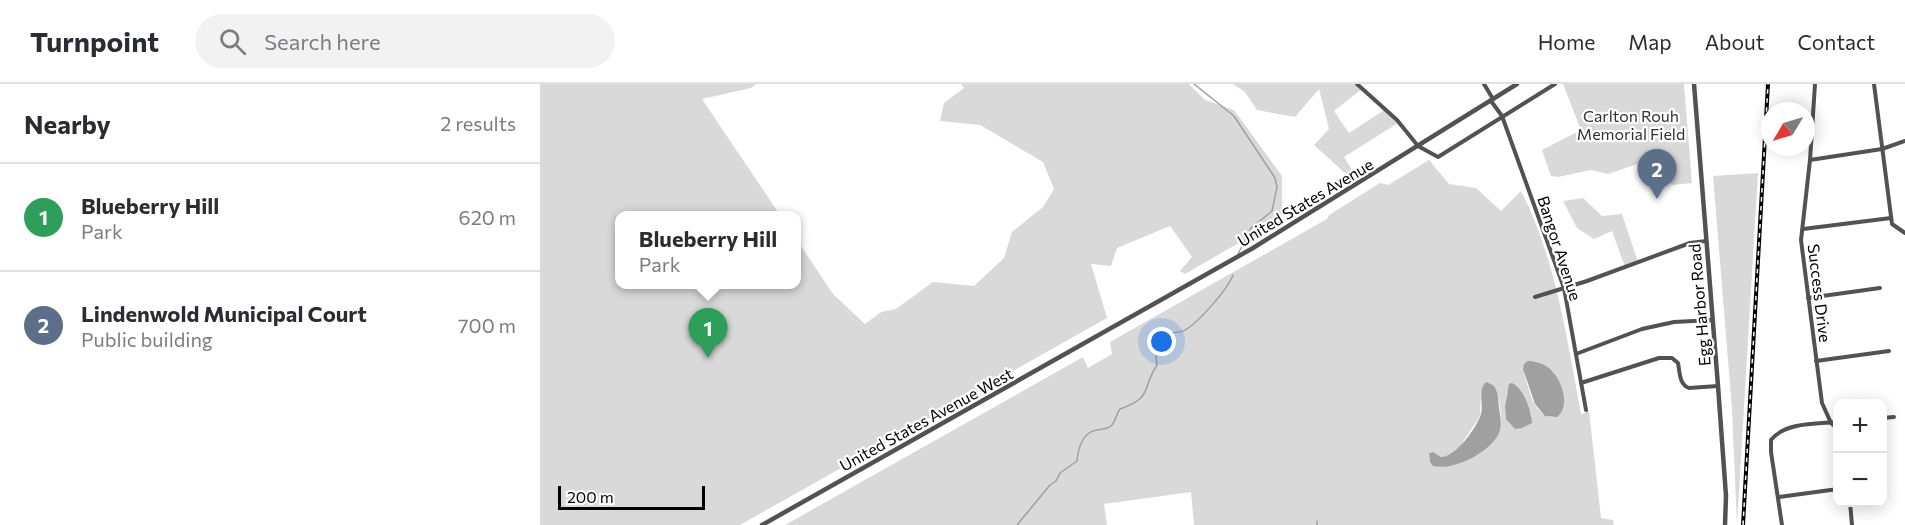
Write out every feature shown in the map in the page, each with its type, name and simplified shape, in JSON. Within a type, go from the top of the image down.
[{"type":"street","points":[[1359,86],[1367,84]]},
{"type":"street","name":"Bangor Avenue","points":[[1484,84],[1502,116],[1564,288],[1586,410]]},
{"type":"street","name":"United States Avenue","points":[[1102,333],[1253,248],[1517,84]]},
{"type":"street","points":[[1359,86],[1397,120],[1418,146],[1438,157],[1555,84]]},
{"type":"street","name":"Egg Harbor Road","points":[[1694,84],[1726,496],[1725,525]]},
{"type":"street","name":"Success Drive","points":[[1815,84],[1810,160],[1801,240],[1822,403],[1831,423]]},
{"type":"street","points":[[1874,84],[1892,224],[1905,233]]},
{"type":"street","points":[[1810,160],[1882,149],[1905,141]]},
{"type":"street","points":[[1802,229],[1891,218]]},
{"type":"street","points":[[1535,297],[1690,243],[1706,241]]},
{"type":"street","points":[[1808,298],[1880,288]]},
{"type":"street","points":[[1576,354],[1642,329],[1674,322],[1713,320]]},
{"type":"street","name":"United States Avenue West","points":[[762,525],[1102,333]]},
{"type":"street","points":[[1816,361],[1889,351]]},
{"type":"street","points":[[1581,383],[1659,358],[1672,358],[1678,363],[1681,381],[1685,387],[1718,386]]},
{"type":"street","points":[[1887,418],[1894,417]]},
{"type":"street","points":[[1782,525],[1771,452],[1772,440],[1782,431],[1794,427],[1831,423]]},
{"type":"street","points":[[1779,497],[1833,490]]},
{"type":"street","points":[[1850,507],[1852,525]]},
{"type":"green space","points":[[540,84],[756,84],[751,88],[702,99],[777,211],[615,211],[615,289],[801,289],[801,246],[833,294],[865,324],[881,312],[896,309],[933,282],[974,286],[1004,258],[1012,232],[1043,207],[1054,189],[1043,162],[980,125],[940,121],[944,103],[964,88],[961,84],[1189,84],[1205,100],[1234,110],[1282,176],[1282,218],[1185,274],[1180,271],[1192,257],[1170,226],[1117,248],[1111,266],[1091,264],[1107,318],[740,525],[540,525]]},
{"type":"green space","points":[[1233,84],[1357,84],[1363,88],[1334,111],[1349,133],[1386,109],[1398,123],[1344,157],[1354,173],[1346,178],[1347,175],[1314,145],[1329,129],[1319,89],[1295,117],[1257,110],[1245,92]]},
{"type":"green space","name":"Carlton Rouh Memorial Field","points":[[1563,84],[1684,84],[1692,183],[1672,185],[1659,166],[1652,166],[1646,161],[1608,174],[1591,170],[1558,177],[1551,176],[1542,150],[1581,130]]},
{"type":"green space","points":[[1429,160],[1449,184],[1476,188],[1501,211],[1521,191],[1533,217],[1552,272],[1581,414],[1589,411],[1601,518],[1613,520],[1614,525],[1194,525],[1191,492],[1104,504],[1107,525],[785,525],[1083,357],[1088,368],[1112,354],[1110,342],[1327,219],[1329,215],[1380,183],[1388,185]],"holes":[[[1524,364],[1551,370],[1557,377],[1563,398],[1559,413],[1548,416],[1536,406],[1526,380]],[[1496,389],[1501,422],[1495,440],[1473,457],[1436,467],[1430,462],[1429,453],[1432,452],[1444,458],[1449,457],[1459,448],[1480,416],[1481,391]],[[1507,392],[1524,396],[1532,417],[1506,419]]]},
{"type":"green space","points":[[1758,173],[1737,525],[1732,409],[1713,176]]},
{"type":"green space","points":[[1583,198],[1602,216],[1622,214],[1638,262],[1625,267],[1612,231],[1594,239],[1577,228],[1563,201]]},
{"type":"shaded area","points":[[1528,361],[1537,362],[1550,369],[1558,379],[1564,400],[1557,417],[1545,416],[1535,404],[1523,369],[1524,364]]},
{"type":"shaded area","points":[[1486,382],[1493,385],[1497,393],[1501,421],[1498,435],[1487,448],[1470,459],[1450,466],[1433,466],[1429,453],[1433,452],[1441,457],[1447,456],[1459,447],[1475,426],[1482,410],[1481,393]]},
{"type":"shaded area","points":[[1512,383],[1526,400],[1532,423],[1515,429],[1506,419],[1505,406],[1509,384]]},
{"type":"waterway","points":[[1194,84],[1234,116],[1275,178],[1277,187],[1272,211],[1251,228],[1238,254]]},
{"type":"waterway","points":[[1017,525],[1050,485],[1056,481],[1060,473],[1077,461],[1084,438],[1092,431],[1111,426],[1120,409],[1131,405],[1142,396],[1157,365],[1156,356],[1163,348],[1166,334],[1183,331],[1191,326],[1219,297],[1233,275]]},
{"type":"railway","points":[[1743,525],[1768,84]]},
{"type":"place","name":"Lindenwold Municipal Court","points":[[1657,199]]},
{"type":"place","name":"Blueberry Hill","points":[[708,358]]}]
